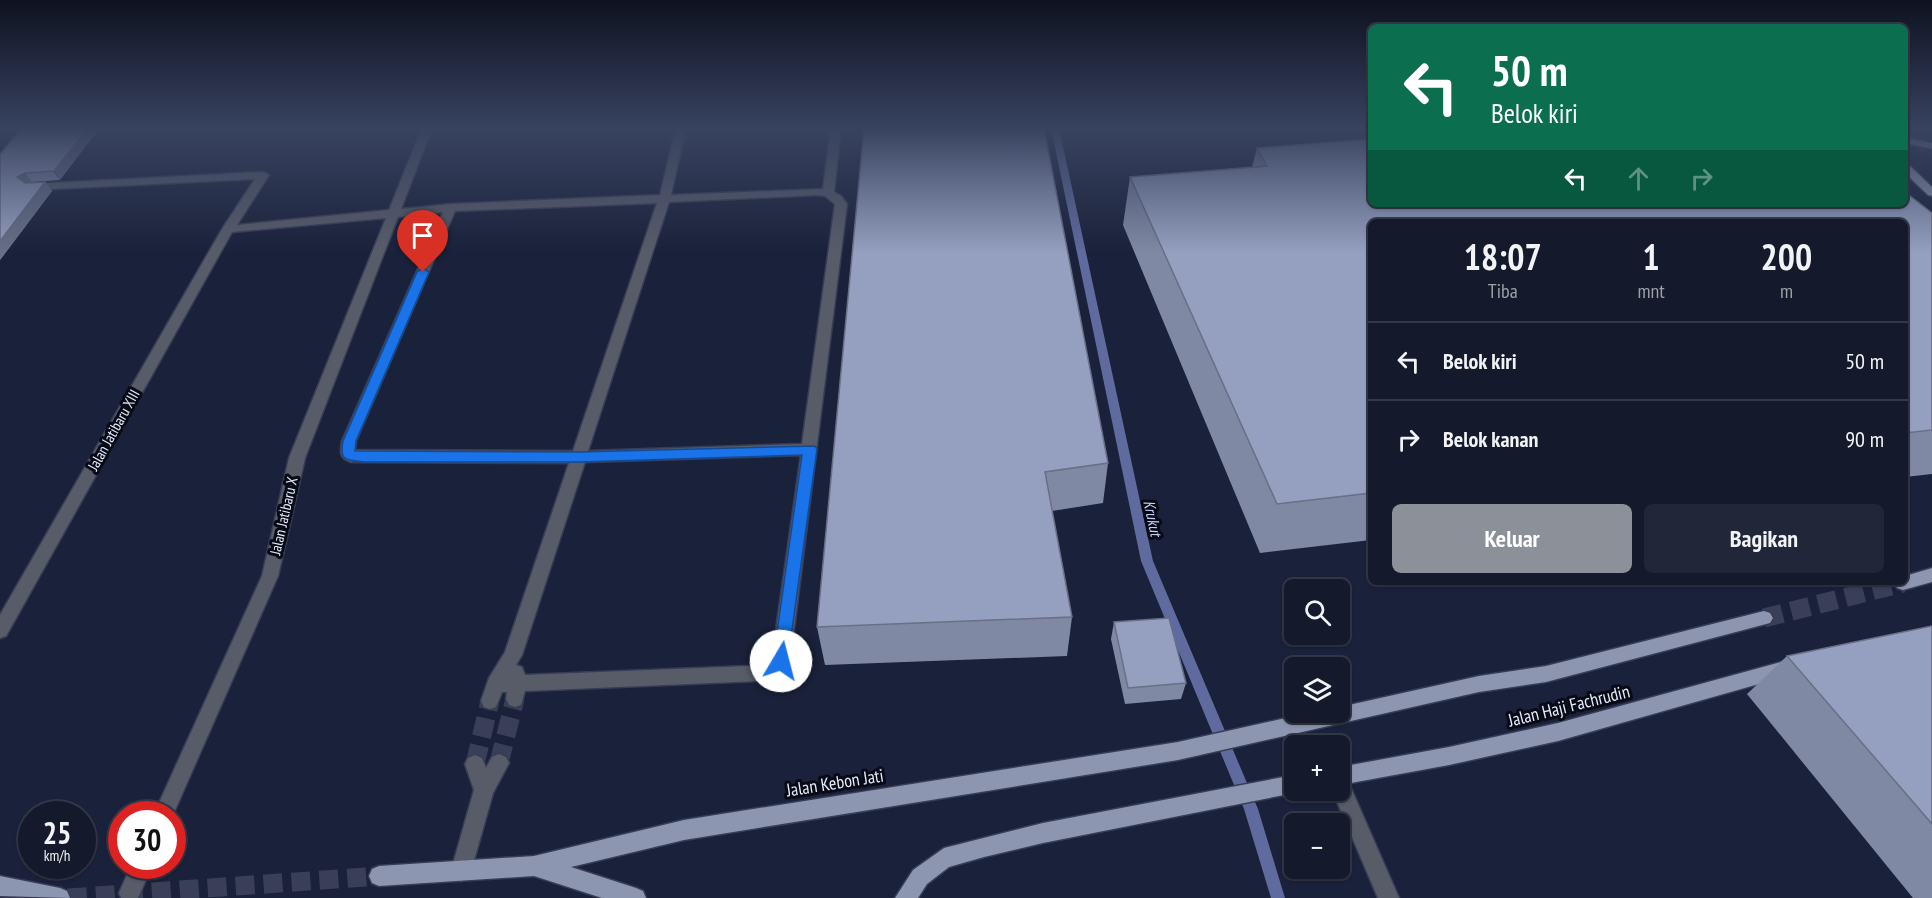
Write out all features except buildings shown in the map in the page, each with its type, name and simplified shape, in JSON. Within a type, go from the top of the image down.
[{"type":"main road","points":[[1909,170],[1932,193]]},
{"type":"main road","points":[[1908,582],[1932,575]]},
{"type":"main road","name":"Jalan Kebon Jati","points":[[379,876],[534,866],[684,830],[1178,751],[1479,684],[1546,674],[1764,618]]},
{"type":"main road","name":"Jalan Haji Fachrudin","points":[[1350,774],[1558,732],[1806,664]]},
{"type":"main road","points":[[905,898],[920,877],[944,858],[1043,833],[1284,786]]},
{"type":"main road","points":[[534,866],[636,898]]},
{"type":"main road","points":[[0,886],[60,898]]},
{"type":"street","name":"Jalan Jatibaru X","points":[[170,801],[270,576],[297,458],[410,170]]},
{"type":"street","points":[[228,229],[451,208],[665,197],[828,194],[837,198],[841,204],[781,661],[778,666],[766,672],[493,692],[513,655],[665,197],[671,170]]},
{"type":"street","points":[[828,194],[831,170]]},
{"type":"street","name":"Jalan Jatibaru XIII","points":[[0,631],[228,229],[262,176],[32,187]]},
{"type":"street","points":[[451,208],[350,441],[347,453],[351,456],[580,457],[810,449]]},
{"type":"street","points":[[513,655],[516,691]]},
{"type":"street","points":[[461,871],[484,790],[499,763]]},
{"type":"street","points":[[475,764],[484,790]]},
{"type":"street","points":[[1347,801],[1389,898]]},
{"type":"street","points":[[129,893],[136,879]]},
{"type":"waterway","name":"Krukut","points":[[1064,170],[1147,561],[1251,809],[1278,898]]},
{"type":"tunnel","points":[[1764,618],[1895,585]]},
{"type":"tunnel","points":[[499,763],[515,699]]},
{"type":"tunnel","points":[[475,764],[490,701]]},
{"type":"tunnel","points":[[68,898],[379,876]]},
{"type":"route","points":[[423,272],[350,441],[347,453],[351,456],[364,457],[580,457],[810,449],[781,661]]}]
